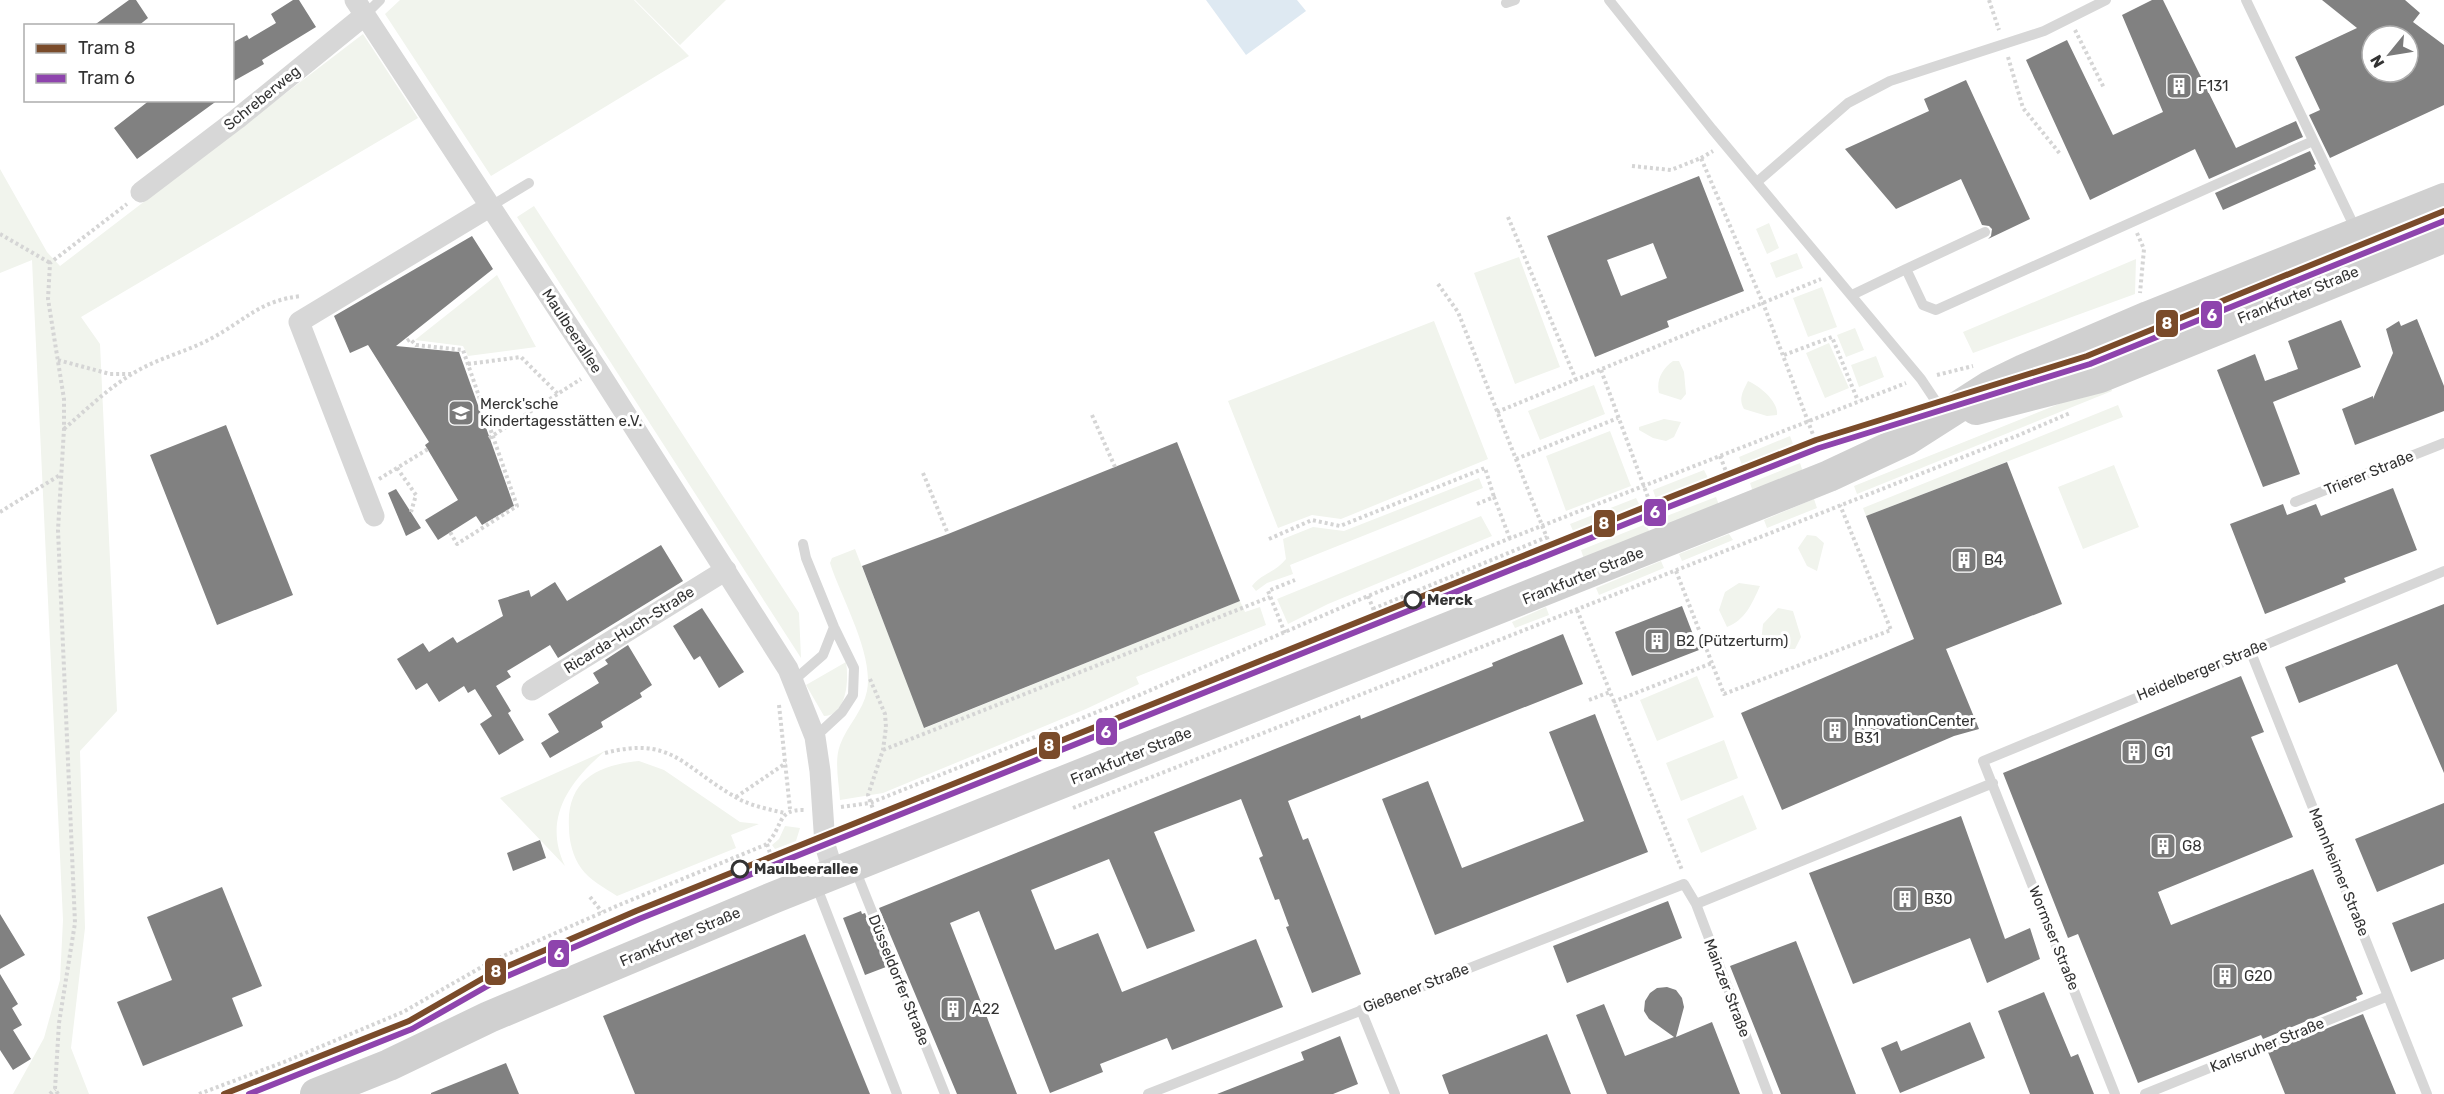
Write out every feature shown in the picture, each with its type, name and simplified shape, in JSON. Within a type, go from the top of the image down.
[{"type":"main road","name":"Frankfurter Straße","points":[[316,1094],[389,1065],[489,1017],[834,874],[1829,476],[1906,440],[1989,387],[2024,370],[2148,317],[2444,199]]},
{"type":"main road","name":"Frankfurter Straße","points":[[1946,416],[2100,376],[2444,237]]},
{"type":"street","name":"Schreberweg","points":[[141,192],[237,119],[360,7]]},
{"type":"street","name":"Maulbeerallee","points":[[360,7],[597,369],[788,669],[815,737],[820,771],[825,845],[834,874]]},
{"type":"street","points":[[374,516],[299,322],[491,206]]},
{"type":"street","name":"Ricarda-Huch-Straße","points":[[532,690],[726,570]]},
{"type":"lane","name":"Schreberweg","points":[[360,7],[380,0]]},
{"type":"lane","points":[[1609,0],[1921,379],[1946,416]]},
{"type":"lane","points":[[1757,182],[1848,103],[1890,81],[2044,31],[2106,0]]},
{"type":"lane","points":[[2246,0],[2357,233]]},
{"type":"lane","points":[[1906,269],[1923,305],[1936,310],[2313,141]]},
{"type":"lane","points":[[491,206],[529,183]]},
{"type":"lane","points":[[1852,295],[1985,232]]},
{"type":"lane","name":"Trierer Straße","points":[[2295,502],[2444,443]]},
{"type":"lane","points":[[803,544],[834,627],[854,669],[853,695],[843,712],[815,737]]},
{"type":"lane","name":"Heidelberger Straße","points":[[1993,783],[1983,761],[2444,571]]},
{"type":"lane","points":[[793,681],[823,655],[834,627]]},
{"type":"lane","name":"Mannheimer Straße","points":[[2250,650],[2427,1094]]},
{"type":"lane","points":[[1696,904],[1993,783]]},
{"type":"lane","name":"Wormser Straße","points":[[1993,783],[2115,1094]]},
{"type":"lane","points":[[834,874],[897,1094]]},
{"type":"lane","name":"Düsseldorfer Straße","points":[[834,874],[945,1094]]},
{"type":"lane","name":"Mainzer Straße","points":[[1684,884],[1696,904],[1768,1094]]},
{"type":"lane","name":"Gießener Straße","points":[[1148,1094],[1684,884]]},
{"type":"lane","name":"Karlsruher Straße","points":[[2145,1094],[2388,996]]},
{"type":"lane","points":[[1361,1010],[1395,1094]]},
{"type":"path","points":[[1989,0],[2024,108],[2061,155]]},
{"type":"path","points":[[2069,19],[2104,88]]},
{"type":"path","points":[[1632,166],[1671,170],[1701,158],[1763,303],[1822,456]]},
{"type":"path","points":[[57,1094],[55,1089],[59,1023],[75,923],[58,530],[64,399],[48,299],[50,262],[141,192]]},
{"type":"path","points":[[1508,217],[1576,380]]},
{"type":"path","points":[[2132,222],[2144,249],[2140,298]]},
{"type":"path","points":[[0,234],[50,262]]},
{"type":"path","points":[[1497,412],[1833,274]]},
{"type":"path","points":[[1438,284],[1458,312],[1549,543]]},
{"type":"path","points":[[64,429],[132,374],[171,354],[211,339],[272,301],[307,295],[335,301]]},
{"type":"path","points":[[1784,355],[1832,337],[1858,401]]},
{"type":"path","points":[[408,341],[410,339],[416,345],[463,350],[491,437],[518,506],[457,544],[450,532]]},
{"type":"path","points":[[468,364],[521,357],[558,394]]},
{"type":"path","points":[[58,360],[110,374],[132,374]]},
{"type":"path","points":[[1946,373],[1978,364]]},
{"type":"path","points":[[491,437],[597,369]]},
{"type":"path","points":[[1602,370],[1657,522]]},
{"type":"path","points":[[840,807],[870,803],[1137,696],[1368,596],[1902,384]]},
{"type":"path","points":[[1070,809],[1677,572],[2073,412]]},
{"type":"path","points":[[1092,415],[1115,467]]},
{"type":"path","points":[[1516,459],[1618,418]]},
{"type":"path","points":[[363,489],[428,449]]},
{"type":"path","points":[[1720,456],[1734,492]]},
{"type":"path","points":[[397,468],[416,495],[411,512]]},
{"type":"path","points":[[1269,539],[1312,520],[1340,526],[1485,468],[1510,539]]},
{"type":"path","points":[[923,473],[948,534]]},
{"type":"path","points":[[0,512],[60,475]]},
{"type":"path","points":[[1477,504],[1494,497]]},
{"type":"path","points":[[1674,564],[1725,694],[1891,630],[1840,505]]},
{"type":"path","points":[[1368,596],[1374,611],[1547,537]]},
{"type":"path","points":[[1285,633],[1268,591],[1295,580]]},
{"type":"path","points":[[883,750],[1270,597]]},
{"type":"path","points":[[1577,610],[1696,904]]},
{"type":"path","points":[[1613,702],[1712,663]]},
{"type":"path","points":[[854,669],[868,675],[885,714],[883,750],[868,795],[873,809]]},
{"type":"path","points":[[1589,700],[1610,692]]},
{"type":"path","points":[[778,699],[790,809]]},
{"type":"path","points":[[605,753],[630,746],[654,748],[676,757],[735,797],[785,813]]},
{"type":"path","points":[[735,797],[786,764]]},
{"type":"path","points":[[200,1094],[403,1012],[492,961],[602,912],[767,844],[776,835],[785,813],[790,809],[808,810]]},
{"type":"path","points":[[767,844],[770,853]]},
{"type":"path","points":[[590,897],[602,912]]},
{"type":"path","points":[[50,1094],[55,1089]]},
{"type":"shaded area","points":[[400,0],[634,0],[689,56],[491,176],[385,14]]},
{"type":"shaded area","points":[[635,0],[726,0],[680,45]]},
{"type":"shaded area","points":[[1206,0],[1297,0],[1306,11],[1246,55]]},
{"type":"shaded area","points":[[363,34],[418,118],[81,317],[100,344],[117,711],[80,751],[85,928],[71,1048],[89,1094],[13,1094],[44,1038],[60,980],[63,920],[32,260],[0,273],[0,169],[47,252],[60,266]]},
{"type":"shaded area","points":[[534,206],[799,613],[801,658],[517,217]]},
{"type":"shaded area","points":[[1769,223],[1779,248],[1767,254],[1756,229]]},
{"type":"shaded area","points":[[1797,253],[1803,268],[1776,278],[1770,263]]},
{"type":"shaded area","points":[[1519,257],[1560,367],[1515,384],[1474,273]]},
{"type":"shaded area","points":[[2136,259],[2135,294],[1973,353],[1963,332]]},
{"type":"shaded area","points":[[497,275],[536,347],[468,356],[463,346],[415,340]]},
{"type":"shaded area","points":[[1822,287],[1837,327],[1808,337],[1793,298]]},
{"type":"shaded area","points":[[1434,321],[1488,459],[1341,519],[1312,515],[1278,528],[1228,401]]},
{"type":"shaded area","points":[[1855,328],[1864,350],[1846,357],[1837,335]]},
{"type":"shaded area","points":[[1829,343],[1849,388],[1825,398],[1806,353]]},
{"type":"shaded area","points":[[1876,356],[1884,377],[1859,387],[1851,365]]},
{"type":"shaded area","points":[[1673,361],[1679,361],[1684,372],[1686,394],[1681,400],[1659,393],[1658,384],[1661,375]]},
{"type":"shaded area","points":[[1748,381],[1768,395],[1775,405],[1777,415],[1767,416],[1744,409],[1741,398]]},
{"type":"shaded area","points":[[2109,384],[2112,391],[1857,494],[1854,486]]},
{"type":"shaded area","points":[[1594,385],[1605,414],[1540,440],[1528,411]]},
{"type":"shaded area","points":[[2118,405],[2123,417],[1866,516],[1863,508]]},
{"type":"shaded area","points":[[1664,419],[1681,422],[1674,437],[1666,441],[1653,438],[1639,430],[1639,427]]},
{"type":"shaded area","points":[[1610,431],[1631,486],[1566,511],[1546,456]]},
{"type":"shaded area","points":[[1790,436],[1793,444],[1742,465],[1739,457]]},
{"type":"shaded area","points":[[1800,463],[1803,472],[1753,492],[1750,483]]},
{"type":"shaded area","points":[[2114,465],[2139,527],[2083,549],[2058,487]]},
{"type":"shaded area","points":[[1704,470],[1708,478],[1656,499],[1653,490]]},
{"type":"shaded area","points":[[1479,478],[1483,488],[1290,565],[1293,574],[1267,583],[1256,591],[1252,586],[1286,559],[1283,539],[1313,527],[1344,531]]},
{"type":"shaded area","points":[[1716,497],[1719,505],[1667,526],[1664,517]]},
{"type":"shaded area","points":[[1636,498],[1640,506],[1574,533],[1570,524]]},
{"type":"shaded area","points":[[1814,499],[1817,508],[1767,528],[1764,520]]},
{"type":"shaded area","points":[[1481,516],[1492,536],[1328,604],[1288,624],[1277,599]]},
{"type":"shaded area","points":[[1646,524],[1650,533],[1584,559],[1581,550]]},
{"type":"shaded area","points":[[1729,534],[1733,540],[1682,561],[1679,554]]},
{"type":"shaded area","points":[[1807,535],[1816,536],[1824,543],[1817,571],[1807,566],[1798,548]]},
{"type":"shaded area","points":[[855,549],[925,728],[1240,601],[1245,612],[1260,607],[1266,625],[1136,677],[1139,684],[1086,709],[883,793],[840,800],[838,751],[865,698],[868,676],[862,644],[830,563],[832,558]]},
{"type":"shaded area","points":[[1661,561],[1664,568],[1599,595],[1596,588]]},
{"type":"shaded area","points":[[1739,583],[1760,586],[1743,616],[1727,627],[1719,610],[1725,592]]},
{"type":"shaded area","points":[[1546,607],[1549,615],[1515,628],[1512,622]]},
{"type":"shaded area","points":[[1778,608],[1793,611],[1801,637],[1795,649],[1779,649],[1761,643],[1763,624]]},
{"type":"shaded area","points":[[846,662],[847,678],[842,703],[838,710],[824,716],[806,685]]},
{"type":"shaded area","points":[[1697,676],[1714,717],[1657,741],[1640,700]]},
{"type":"shaded area","points":[[1724,740],[1738,778],[1681,801],[1666,763]]},
{"type":"shaded area","points":[[605,751],[571,788],[558,816],[559,849],[565,866],[500,798]]},
{"type":"shaded area","points":[[639,761],[664,770],[740,822],[759,824],[731,835],[736,848],[617,896],[593,880],[578,864],[570,838],[569,812],[573,798],[587,778],[610,767]]},
{"type":"shaded area","points":[[1743,795],[1757,829],[1701,853],[1687,819]]},
{"type":"shaded area","points":[[785,826],[800,828],[796,841],[775,849],[772,845],[779,839]]},
{"type":"building","points":[[129,0],[136,0],[148,18],[140,24],[96,24]]},
{"type":"building","points":[[293,0],[299,0],[316,27],[262,60],[264,64],[234,81],[234,42],[247,35],[249,39],[276,23],[271,14]]},
{"type":"building","name":"F131","points":[[2152,0],[2163,0],[2236,148],[2296,121],[2303,137],[2209,179],[2195,149],[2090,200],[2026,60],[2067,40],[2113,135],[2163,112],[2122,15]]},
{"type":"building","points":[[2322,0],[2405,0],[2420,13],[2413,22],[2416,24],[2360,24],[2360,84],[2420,84],[2420,27],[2444,45],[2444,105],[2330,158],[2309,115],[2320,110],[2295,57],[2357,28]]},
{"type":"building","points":[[1966,80],[2030,219],[1988,239],[1992,229],[1982,225],[1961,179],[1896,209],[1845,149],[1929,111],[1924,99]]},
{"type":"building","points":[[147,102],[215,102],[137,159],[114,128]]},
{"type":"building","points":[[2310,151],[2316,169],[2223,210],[2215,193]]},
{"type":"building","points":[[1699,176],[1744,291],[1667,321],[1669,327],[1595,357],[1547,236]],"holes":[[[1653,243],[1667,278],[1621,296],[1607,260]]]},
{"type":"building","points":[[472,236],[493,269],[396,346],[459,352],[514,506],[482,525],[476,516],[438,540],[425,520],[458,500],[425,445],[429,442],[368,345],[350,353],[334,316]]},
{"type":"building","points":[[2417,319],[2444,386],[2444,411],[2355,445],[2342,409],[2373,396],[2373,399],[2393,353],[2386,329],[2399,321],[2401,326]]},
{"type":"building","points":[[2341,320],[2361,367],[2273,402],[2300,474],[2263,487],[2217,370],[2255,354],[2265,381],[2298,369],[2288,341]]},
{"type":"building","points":[[226,425],[293,595],[217,625],[150,455]]},
{"type":"building","points":[[1177,442],[1240,601],[924,728],[862,566]]},
{"type":"building","points":[[2007,462],[2062,604],[1946,649],[1979,729],[1954,736],[1782,810],[1741,713],[1914,639],[1866,516]]},
{"type":"building","points":[[2393,488],[2417,550],[2344,578],[2346,582],[2265,614],[2230,524],[2283,504],[2287,515],[2316,504],[2321,516]]},
{"type":"building","points":[[396,489],[421,528],[406,536],[388,493]]},
{"type":"building","points":[[661,545],[683,581],[558,658],[550,645],[507,671],[511,677],[496,686],[511,711],[508,713],[524,740],[499,755],[480,724],[492,716],[475,689],[468,693],[464,686],[439,702],[427,683],[416,690],[397,659],[423,643],[429,652],[453,637],[457,643],[503,616],[498,600],[529,590],[531,597],[555,582],[567,601]]},
{"type":"building","points":[[2444,604],[2444,773],[2397,664],[2299,703],[2285,667]]},
{"type":"building","name":"B2 (Pützerturm)","points":[[1682,606],[1699,650],[1632,676],[1615,632]]},
{"type":"building","points":[[702,608],[744,672],[719,688],[700,656],[694,660],[673,626]]},
{"type":"building","points":[[1563,634],[1583,684],[1288,801],[1303,840],[1308,838],[1361,974],[1312,993],[1286,927],[1289,926],[1279,899],[1275,900],[1259,858],[1263,856],[1241,799],[1154,832],[1195,931],[1147,949],[1109,859],[1031,890],[1055,950],[1098,933],[1122,992],[1256,939],[1283,1007],[1172,1050],[1167,1038],[1100,1064],[1103,1072],[1050,1093],[979,911],[950,923],[1017,1094],[957,1094],[879,908],[1360,715],[1361,719],[1493,666],[1492,663]]},
{"type":"building","points":[[628,645],[652,685],[640,693],[642,697],[601,722],[603,727],[550,758],[541,743],[559,732],[548,714],[599,683],[593,673],[608,664],[605,660]]},
{"type":"building","points":[[2241,676],[2264,732],[2251,737],[2293,837],[2158,892],[2171,925],[2313,869],[2363,994],[2356,997],[2357,1000],[2263,1039],[2261,1035],[2138,1083],[2078,934],[2068,938],[2003,773]]},
{"type":"building","points":[[1595,714],[1648,852],[1435,935],[1382,799],[1428,781],[1462,868],[1584,821],[1549,732]]},
{"type":"building","points":[[2444,803],[2444,864],[2377,892],[2355,839]]},
{"type":"building","name":"B30","points":[[1961,816],[2005,939],[2030,928],[2040,959],[1987,983],[1970,938],[1853,984],[1809,873]]},
{"type":"building","points":[[540,840],[546,858],[513,871],[507,853]]},
{"type":"building","points":[[222,887],[262,986],[232,998],[243,1026],[143,1066],[117,1002],[172,980],[147,917]]},
{"type":"building","points":[[1668,901],[1682,938],[1567,983],[1553,946]]},
{"type":"building","points":[[2444,903],[2444,959],[2411,972],[2392,923]]},
{"type":"building","points":[[861,911],[862,914],[865,913],[886,967],[865,975],[843,918]]},
{"type":"building","points":[[0,914],[25,955],[0,969]]},
{"type":"building","points":[[805,934],[870,1094],[635,1094],[603,1016]]},
{"type":"building","points":[[1796,941],[1856,1094],[1781,1094],[1730,966]]},
{"type":"building","points":[[0,974],[18,1004],[12,1008],[22,1025],[13,1030],[31,1059],[13,1070],[0,1050]]},
{"type":"building","points":[[1667,987],[1676,990],[1682,998],[1684,1007],[1676,1037],[1712,1022],[1740,1094],[1607,1094],[1576,1015],[1604,1004],[1625,1056],[1674,1037],[1649,1019],[1644,1011],[1645,1001],[1650,993],[1657,988]]},
{"type":"building","points":[[2044,992],[2071,1057],[2078,1054],[2094,1094],[2030,1094],[1998,1011]]},
{"type":"building","points":[[2363,1014],[2396,1094],[2285,1094],[2268,1052]]},
{"type":"building","points":[[1970,1022],[1985,1058],[1900,1093],[1881,1048],[1897,1041],[1901,1051]]},
{"type":"building","points":[[1547,1034],[1571,1094],[1449,1094],[1442,1075]]},
{"type":"building","points":[[1340,1036],[1358,1084],[1333,1094],[1217,1094],[1304,1060],[1301,1052]]},
{"type":"building","points":[[506,1063],[519,1094],[431,1094],[431,1093]]},
{"type":"tram line","name":"8","points":[[224,1094],[409,1021],[494,972],[636,911],[1650,505],[1816,440],[2087,356],[2444,211]]},
{"type":"tram line","name":"6","points":[[249,1094],[412,1029],[498,980],[639,919],[1653,513],[1819,448],[2090,364],[2444,221]]},
{"type":"place","name":"F131","points":[[2179,86]]},
{"type":"place","name":"Merck'sche Kindertagesstätten e.V.","points":[[461,413]]},
{"type":"place","name":"B4","points":[[1964,560]]},
{"type":"place","name":"Merck","points":[[1413,600]]},
{"type":"place","name":"B2 (Pützerturm)","points":[[1657,641]]},
{"type":"place","name":"InnovationCenter B31","points":[[1835,730]]},
{"type":"place","name":"G1","points":[[2134,752]]},
{"type":"place","name":"G8","points":[[2163,846]]},
{"type":"place","name":"Maulbeerallee","points":[[740,869]]},
{"type":"place","name":"B30","points":[[1905,899]]},
{"type":"place","name":"G20","points":[[2225,976]]},
{"type":"place","name":"A22","points":[[953,1009]]}]
